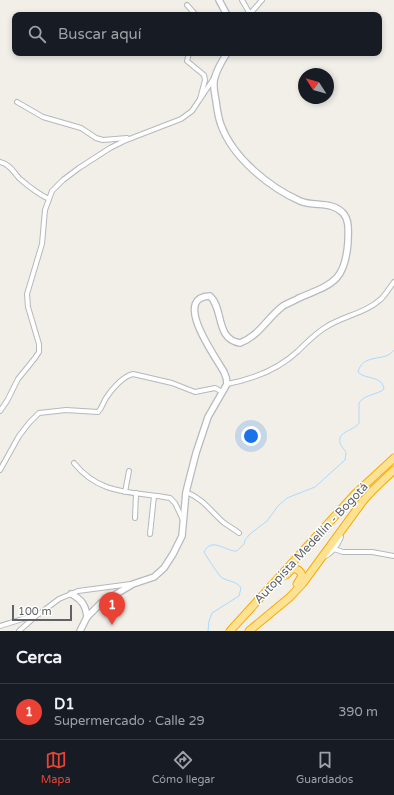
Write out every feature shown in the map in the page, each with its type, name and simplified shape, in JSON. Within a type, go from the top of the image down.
[{"type":"highway","name":"Autopista Medellín - Bogotá","points":[[230,631],[355,494],[394,458]]},
{"type":"highway","name":"Autopista Medellín - Bogotá","points":[[249,631],[290,597],[307,577],[363,501],[394,470]]},
{"type":"highway","points":[[264,594],[271,591],[292,569],[297,569],[301,573],[302,576],[299,581],[271,609],[268,616]]},
{"type":"main road","points":[[219,0],[225,12]]},
{"type":"main road","points":[[80,631],[87,617],[101,603],[133,584],[149,579],[164,568],[180,542],[184,523],[186,492],[192,466],[208,417],[227,384],[227,378],[209,348],[198,325],[195,308],[198,300],[206,296],[211,297],[214,300],[222,329],[235,342],[240,343],[246,341],[258,332],[273,315],[285,305],[325,288],[343,269],[346,257],[348,224],[346,217],[342,212],[328,205],[310,204],[300,201],[260,177],[248,165],[230,141],[222,126],[214,84],[214,78],[225,56]]},
{"type":"main road","points":[[71,594],[81,600],[85,605],[87,617]]},
{"type":"street","points":[[242,0],[249,12]]},
{"type":"street","points":[[252,12],[262,0]]},
{"type":"street","points":[[187,5],[193,12]]},
{"type":"street","points":[[188,56],[187,61],[204,75],[205,80],[199,103]]},
{"type":"street","points":[[0,411],[18,379],[39,352],[38,339],[28,307],[27,294],[42,244],[45,210],[52,191],[63,180],[79,168],[110,148],[181,119],[192,111],[199,103],[214,78]]},
{"type":"street","points":[[17,102],[43,117],[81,128],[96,138],[103,140],[134,137]]},
{"type":"street","points":[[0,162],[7,164],[20,179],[38,193],[49,199]]},
{"type":"street","points":[[227,384],[238,382],[278,366],[298,351],[322,329],[335,321],[368,307],[380,299],[394,282]]},
{"type":"street","points":[[0,470],[16,440],[36,415],[66,410],[98,412],[108,396],[125,377],[129,375],[134,374],[172,383],[195,392],[215,388],[222,392]]},
{"type":"street","points":[[74,463],[80,471],[92,480],[116,491],[172,500],[184,523]]},
{"type":"street","points":[[125,492],[129,471]]},
{"type":"street","points":[[186,492],[195,495],[202,500],[224,522],[239,533]]},
{"type":"street","points":[[134,518],[136,493]]},
{"type":"street","points":[[150,534],[154,496]]},
{"type":"street","points":[[322,557],[328,556],[334,549],[340,540],[339,534]]},
{"type":"street","points":[[334,549],[343,552],[372,552],[394,556]]},
{"type":"street","points":[[19,631],[51,604],[71,594],[84,590],[133,584]]},
{"type":"street","points":[[0,626],[39,614]]},
{"type":"waterway","points":[[208,631],[212,613],[239,596],[241,588],[239,585],[220,576],[204,552],[207,547],[215,545],[237,551],[244,544],[245,540],[250,534],[267,521],[278,506],[287,498],[315,487],[345,460],[346,453],[340,443],[341,436],[359,423],[359,403],[361,400],[380,392],[384,388],[380,381],[358,372],[365,362],[386,356],[394,350]]},
{"type":"place","name":"D1","points":[[112,625]]}]
